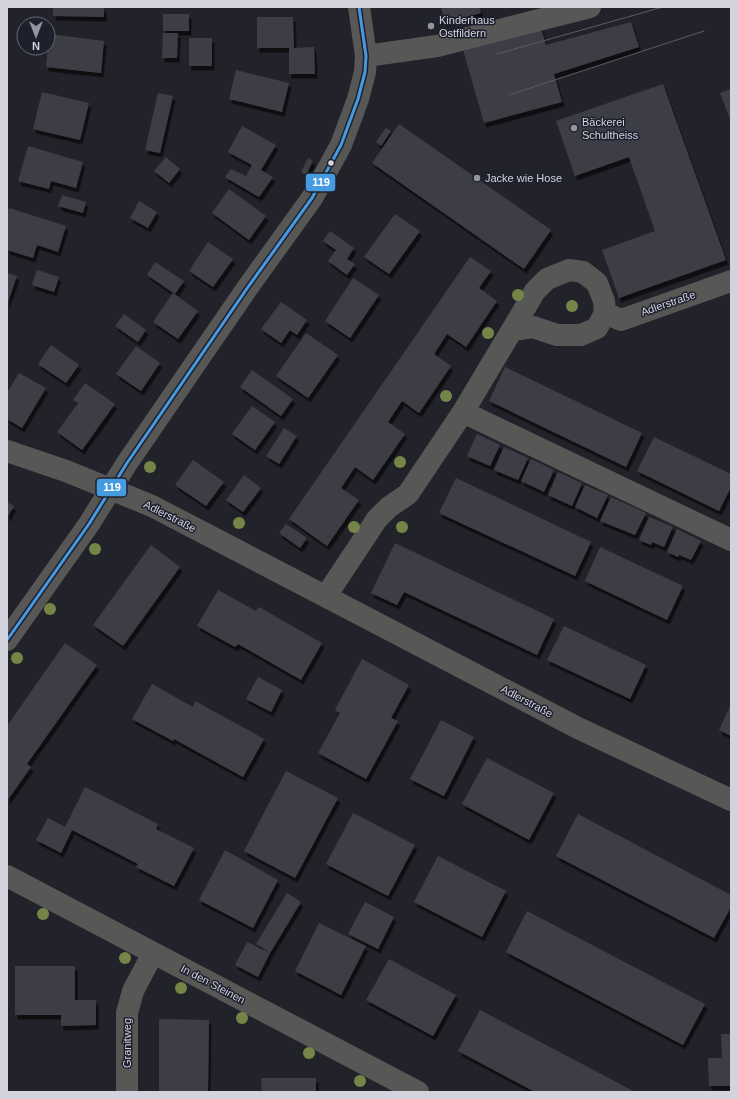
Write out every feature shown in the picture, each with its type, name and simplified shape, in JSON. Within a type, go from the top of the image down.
[{"type":"street","points":[[7,640],[89,524],[111,488],[248,287],[312,198],[341,145],[358,99],[365,72],[366,56],[359,7]]},
{"type":"street","points":[[366,56],[437,46],[590,7]]},
{"type":"street","points":[[326,596],[377,519],[408,494],[463,412],[535,291],[547,279],[568,270],[583,272],[597,283],[604,301],[605,313],[597,328],[581,335],[557,335],[534,327],[512,330]]},
{"type":"street","name":"Adlerstraße","points":[[605,313],[621,320],[731,281]]},
{"type":"street","points":[[463,412],[731,540]]},
{"type":"street","name":"Adlerstraße","points":[[7,451],[111,488],[152,506],[578,728],[731,800]]},
{"type":"street","name":"In den Steinen","points":[[7,876],[154,953],[392,1086],[418,1092]]},
{"type":"street","name":"Granitweg","points":[[127,1092],[126,1013],[133,991],[154,953]]},
{"type":"building","points":[[53,7],[104,7],[104,17],[53,16]]},
{"type":"building","points":[[441,7],[479,7],[481,13],[445,22]]},
{"type":"building","points":[[163,14],[189,14],[189,31],[163,31]]},
{"type":"building","points":[[257,17],[293,17],[294,48],[314,47],[315,74],[289,74],[289,48],[257,48]]},
{"type":"building","points":[[631,22],[639,47],[554,74],[562,102],[484,123],[462,46],[540,25],[546,45]]},
{"type":"building","points":[[163,33],[178,33],[177,58],[162,58]]},
{"type":"building","points":[[56,35],[104,41],[101,73],[46,67],[47,56],[56,56]]},
{"type":"building","points":[[189,38],[212,38],[212,66],[189,66]]},
{"type":"building","points":[[236,70],[289,83],[282,112],[229,99]]},
{"type":"building","points":[[663,84],[726,260],[619,298],[602,250],[655,231],[629,157],[575,176],[556,121]]},
{"type":"building","points":[[731,89],[731,122],[720,93]]},
{"type":"building","points":[[42,92],[89,103],[80,140],[33,129]]},
{"type":"building","points":[[158,93],[173,96],[160,153],[145,150]]},
{"type":"building","points":[[399,124],[551,230],[524,269],[372,163]]},
{"type":"building","points":[[242,126],[276,145],[261,170],[273,177],[259,197],[225,177],[231,169],[246,176],[252,165],[228,152]]},
{"type":"building","points":[[386,128],[391,131],[381,146],[376,142]]},
{"type":"building","points":[[28,146],[83,162],[76,188],[51,181],[49,189],[18,181]]},
{"type":"building","points":[[166,157],[180,169],[169,183],[154,171]]},
{"type":"building","points":[[308,158],[313,161],[306,175],[301,172]]},
{"type":"building","points":[[229,189],[266,216],[249,240],[212,213]]},
{"type":"building","points":[[62,195],[86,202],[83,213],[58,206]]},
{"type":"building","points":[[139,201],[157,212],[148,228],[130,218]]},
{"type":"building","points":[[9,208],[66,226],[58,252],[37,245],[33,258],[7,250],[7,214]]},
{"type":"building","points":[[395,214],[420,231],[389,274],[364,257]]},
{"type":"building","points":[[330,231],[354,248],[347,259],[355,264],[347,275],[328,261],[336,250],[323,241]]},
{"type":"building","points":[[208,242],[233,259],[213,287],[189,271]]},
{"type":"building","points":[[470,257],[491,271],[479,288],[497,301],[466,347],[447,334],[434,354],[451,366],[419,413],[402,401],[388,422],[405,434],[373,480],[355,467],[341,488],[359,500],[327,546],[289,519]]},
{"type":"building","points":[[155,262],[184,281],[175,294],[147,275]]},
{"type":"building","points":[[37,270],[59,277],[54,292],[32,285]]},
{"type":"building","points":[[7,273],[17,276],[7,305]]},
{"type":"building","points":[[353,278],[379,295],[350,338],[325,321]]},
{"type":"building","points":[[173,293],[198,311],[178,339],[153,322]]},
{"type":"building","points":[[281,302],[307,320],[297,335],[290,330],[281,343],[261,329]]},
{"type":"building","points":[[124,314],[146,330],[138,342],[115,326]]},
{"type":"building","points":[[306,333],[338,355],[308,398],[276,376]]},
{"type":"building","points":[[51,345],[79,365],[66,383],[38,364]]},
{"type":"building","points":[[136,346],[160,363],[141,391],[116,374]]},
{"type":"building","points":[[505,367],[642,433],[626,467],[489,401]]},
{"type":"building","points":[[252,370],[293,399],[281,416],[240,387]]},
{"type":"building","points":[[19,373],[46,388],[22,428],[7,419],[7,393]]},
{"type":"building","points":[[85,383],[115,404],[82,450],[57,432],[78,403],[73,400]]},
{"type":"building","points":[[252,406],[275,422],[255,450],[232,434]]},
{"type":"building","points":[[284,428],[297,436],[279,464],[266,456]]},
{"type":"building","points":[[477,434],[500,445],[490,466],[467,456]]},
{"type":"building","points":[[654,437],[731,474],[731,487],[719,511],[637,471]]},
{"type":"building","points":[[504,447],[528,458],[518,480],[494,470]]},
{"type":"building","points":[[531,459],[554,470],[544,492],[521,481]]},
{"type":"building","points":[[193,460],[224,482],[206,506],[175,485]]},
{"type":"building","points":[[558,472],[582,483],[572,506],[548,495]]},
{"type":"building","points":[[244,475],[261,488],[243,512],[226,500]]},
{"type":"building","points":[[456,478],[591,542],[575,576],[439,513]]},
{"type":"building","points":[[585,485],[608,495],[597,518],[575,507]]},
{"type":"building","points":[[611,497],[646,513],[635,535],[600,521]]},
{"type":"building","points":[[7,502],[14,506],[7,518]]},
{"type":"building","points":[[649,517],[673,527],[664,547],[652,542],[651,545],[639,540]]},
{"type":"building","points":[[286,524],[307,538],[300,548],[279,533]]},
{"type":"building","points":[[677,529],[701,541],[691,560],[679,555],[678,557],[667,552]]},
{"type":"building","points":[[395,543],[554,619],[537,655],[404,592],[397,605],[371,593]]},
{"type":"building","points":[[151,545],[180,567],[123,646],[93,625]]},
{"type":"building","points":[[600,547],[683,586],[667,620],[585,581]]},
{"type":"building","points":[[218,590],[256,611],[259,607],[322,643],[301,680],[238,644],[235,647],[197,626]]},
{"type":"building","points":[[564,626],[646,665],[630,699],[547,660]]},
{"type":"building","points":[[65,643],[97,665],[27,764],[31,767],[7,801],[7,726]]},
{"type":"building","points":[[362,659],[409,685],[391,718],[398,721],[366,779],[318,753],[340,713],[335,710]]},
{"type":"building","points":[[258,677],[282,690],[271,712],[246,699]]},
{"type":"building","points":[[152,684],[193,707],[195,701],[264,739],[243,777],[174,739],[173,741],[132,719]]},
{"type":"building","points":[[731,704],[731,736],[719,730]]},
{"type":"building","points":[[441,720],[474,737],[444,796],[410,779]]},
{"type":"building","points":[[487,758],[554,793],[529,840],[462,804]]},
{"type":"building","points":[[286,771],[338,798],[295,878],[244,851]]},
{"type":"building","points":[[85,787],[158,824],[156,829],[194,848],[174,886],[136,867],[138,864],[72,830],[61,853],[36,840],[48,818],[65,827]]},
{"type":"building","points":[[353,813],[415,845],[388,896],[326,864]]},
{"type":"building","points":[[578,814],[731,895],[731,907],[714,938],[556,856]]},
{"type":"building","points":[[225,850],[278,880],[253,928],[199,900]]},
{"type":"building","points":[[438,856],[506,891],[482,937],[414,902]]},
{"type":"building","points":[[287,893],[301,902],[270,953],[256,944]]},
{"type":"building","points":[[365,902],[394,917],[378,949],[348,934]]},
{"type":"building","points":[[527,911],[705,1004],[683,1045],[506,952]]},
{"type":"building","points":[[319,923],[366,946],[341,995],[295,971]]},
{"type":"building","points":[[247,942],[270,953],[258,977],[235,965]]},
{"type":"building","points":[[389,959],[456,995],[433,1036],[366,1000]]},
{"type":"building","points":[[15,966],[75,966],[75,1000],[96,1000],[96,1025],[61,1026],[61,1015],[15,1015]]},
{"type":"building","points":[[480,1010],[635,1092],[535,1092],[458,1051]]},
{"type":"building","points":[[159,1019],[209,1020],[208,1092],[159,1092]]},
{"type":"building","points":[[721,1034],[731,1034],[731,1086],[709,1086],[708,1058],[722,1058]]},
{"type":"building","points":[[261,1078],[316,1078],[316,1092],[262,1092]]},
{"type":"tram line","points":[[497,54],[663,7]]},
{"type":"tram line","points":[[509,95],[704,31]]},
{"type":"transit line","name":"119","points":[[7,640],[89,524],[127,463],[248,287],[312,198],[341,145],[358,99],[365,72],[366,56],[359,7]]},
{"type":"place","name":"Kinderhaus Ostfildern","points":[[431,26]]},
{"type":"place","name":"Bäckerei Schultheiss","points":[[574,128]]},
{"type":"place","name":"Jacke wie Hose","points":[[477,178]]}]
